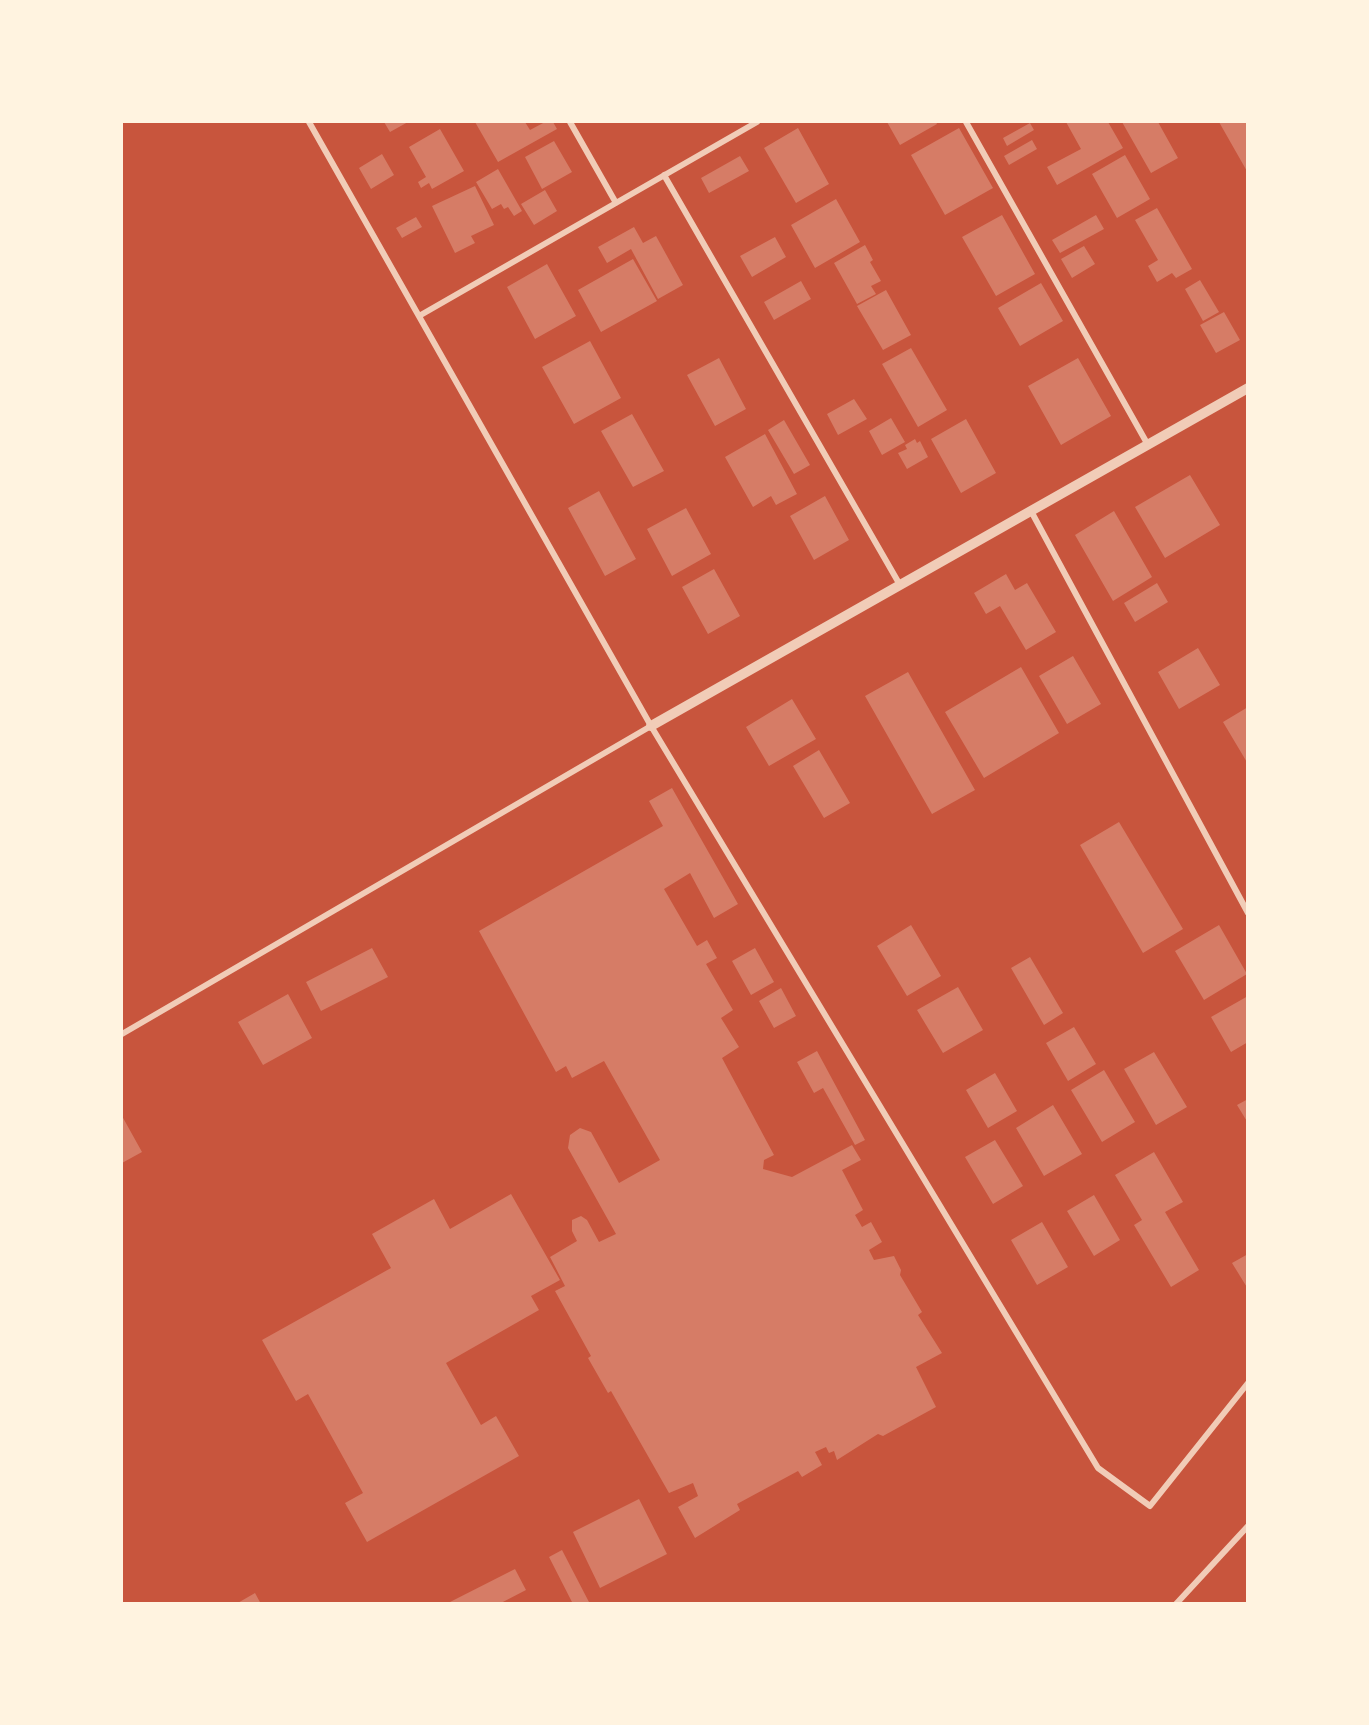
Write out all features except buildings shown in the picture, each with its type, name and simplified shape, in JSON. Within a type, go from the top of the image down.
[{"type":"street","points":[[309,122],[651,726],[1098,1468],[1150,1506],[1248,1383]]},
{"type":"street","points":[[570,122],[616,203]]},
{"type":"street","points":[[419,316],[757,122]]},
{"type":"street","points":[[966,122],[1148,445]]},
{"type":"street","points":[[664,175],[900,585]]},
{"type":"street","points":[[122,1034],[651,726],[1248,388]]},
{"type":"street","points":[[1031,511],[1248,913]]},
{"type":"street","points":[[1176,1604],[1248,1526]]}]
